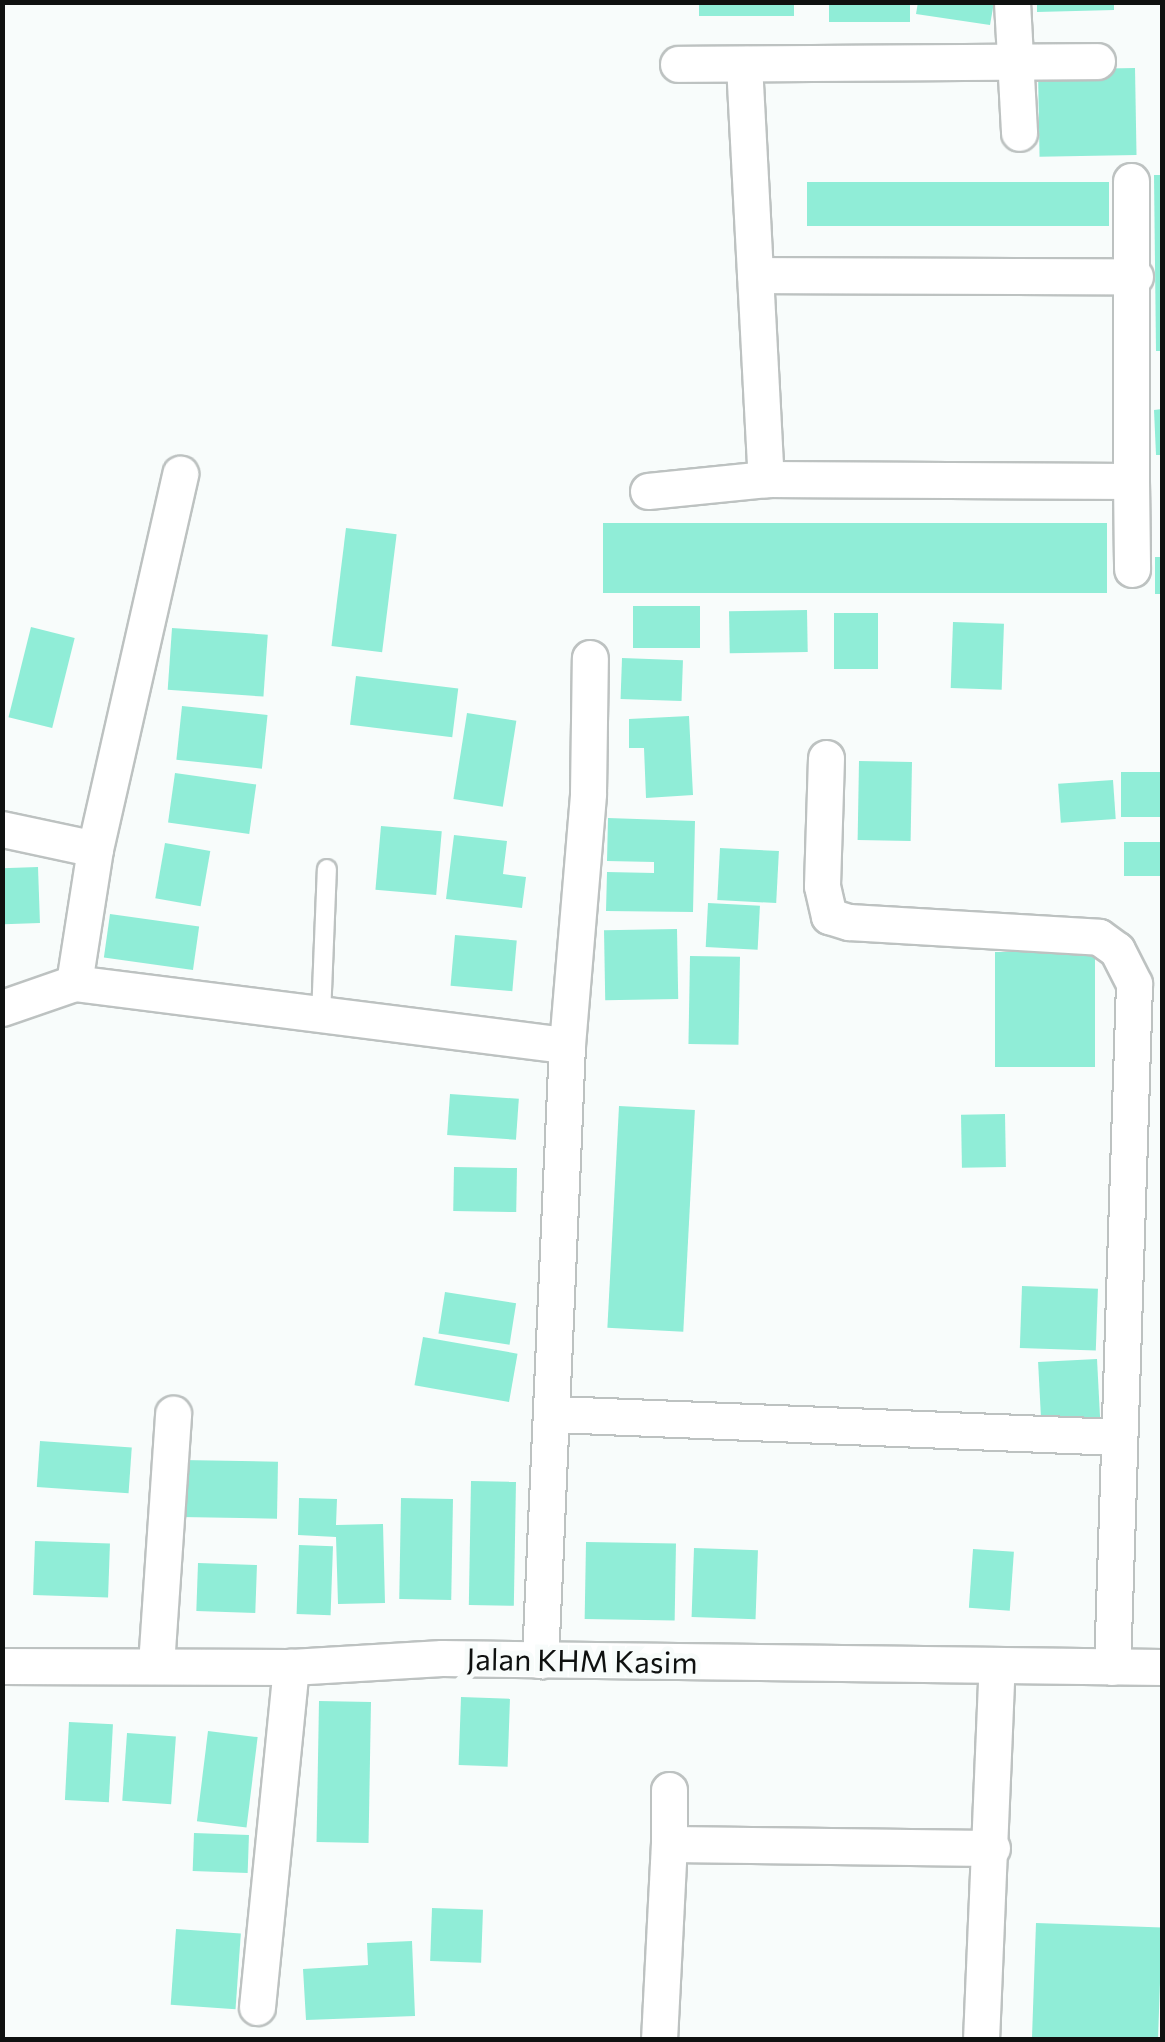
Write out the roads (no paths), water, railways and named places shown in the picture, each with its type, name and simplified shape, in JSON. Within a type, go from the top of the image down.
[{"type":"street","points":[[1012,2],[1018,133]]},
{"type":"street","points":[[678,64],[1098,61]]},
{"type":"street","points":[[744,64],[766,479]]},
{"type":"street","points":[[1131,181],[1135,276],[1148,389],[1131,482],[1132,570]]},
{"type":"street","points":[[755,275],[1135,276]]},
{"type":"street","points":[[74,983],[95,849],[180,474]]},
{"type":"street","points":[[648,490],[766,479],[1131,482]]},
{"type":"street","points":[[540,1660],[555,1414],[567,1045],[588,793],[590,658]]},
{"type":"street","points":[[826,758],[822,886],[829,916],[850,922],[1099,937],[1127,966],[1136,1006],[1112,1667]]},
{"type":"street","points":[[2,829],[95,849]]},
{"type":"street","points":[[2,1008],[74,983],[567,1045]]},
{"type":"street","points":[[156,1665],[173,1414]]},
{"type":"street","points":[[555,1414],[1118,1437]]},
{"type":"street","name":"Jalan KHM Kasim","points":[[2,1666],[291,1667],[540,1660],[1162,1667]]},
{"type":"street","points":[[981,2040],[998,1665]]},
{"type":"street","points":[[257,2007],[291,1667]]},
{"type":"street","points":[[659,2040],[669,1790]]},
{"type":"street","points":[[669,1844],[992,1848]]},
{"type":"lane","points":[[320,1016],[327,869]]}]
